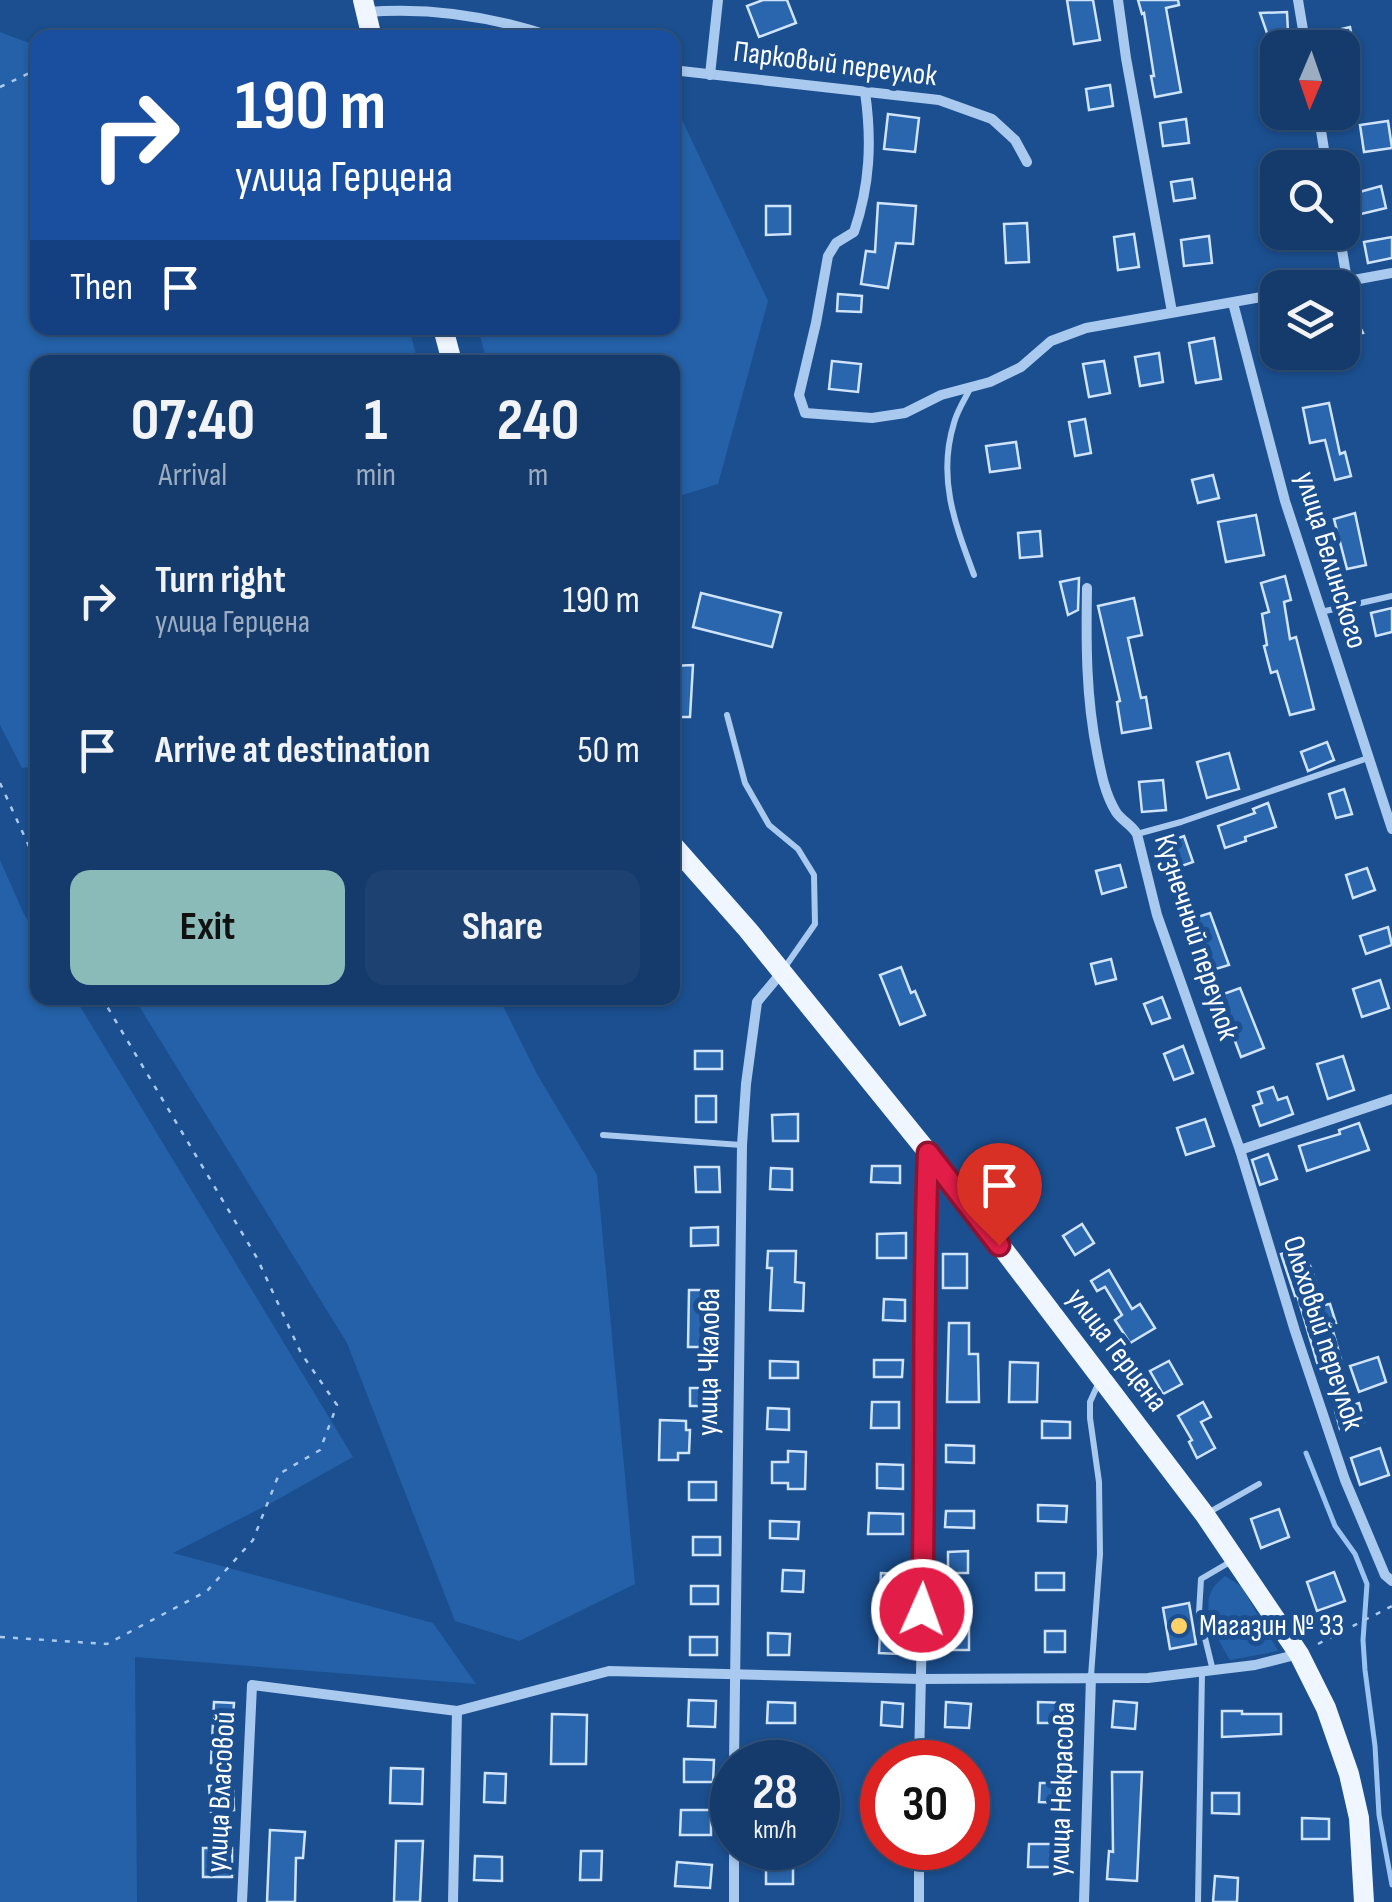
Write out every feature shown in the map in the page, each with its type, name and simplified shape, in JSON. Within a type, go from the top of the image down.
[{"type":"main road","name":"улица Герцена","points":[[680,853],[928,1153],[1205,1515],[1299,1654],[1326,1708],[1349,1774],[1359,1818],[1364,1902]]},
{"type":"street","points":[[710,74],[718,0]]},
{"type":"street","points":[[1118,0],[1172,312]]},
{"type":"street","points":[[1298,0],[1303,30]]},
{"type":"street","points":[[364,6],[405,5],[533,30]]},
{"type":"street","name":"Парковый переулок","points":[[680,71],[939,100],[992,119],[1014,140],[1026,162]]},
{"type":"street","points":[[865,92],[870,126],[869,170],[854,232],[836,243],[828,256],[799,394],[805,413],[872,418],[905,413],[941,395],[990,382],[1020,366],[1051,340],[1086,328],[1260,298]]},
{"type":"street","points":[[1360,278],[1392,272]]},
{"type":"street","name":"улица Белинского","points":[[1233,303],[1285,501],[1392,828]]},
{"type":"street","name":"Кузнечный переулок","points":[[1087,588],[1086,670],[1104,785],[1118,816],[1131,823],[1137,834],[1158,915],[1240,1150]]},
{"type":"street","name":"улица Чкалова","points":[[734,1740],[742,1145],[757,1002],[782,972]]},
{"type":"street","points":[[1240,1150],[1392,1099]]},
{"type":"street","name":"Ольховый переулок","points":[[1240,1150],[1294,1331],[1345,1480],[1385,1576],[1392,1580]]},
{"type":"street","points":[[920,1740],[928,1153]]},
{"type":"street","points":[[452,1902],[457,1712],[608,1671],[920,1679],[1148,1678],[1255,1666],[1299,1654]]},
{"type":"street","name":"улица Некрасова","points":[[1084,1902],[1090,1678]]},
{"type":"street","name":"улица Власовой","points":[[242,1902],[252,1685],[457,1712]]},
{"type":"street","points":[[734,1870],[734,1902]]},
{"type":"street","points":[[919,1870],[919,1902]]},
{"type":"lane","points":[[971,386],[954,421],[946,466],[954,521],[974,575]]},
{"type":"lane","points":[[1321,612],[1392,596]]},
{"type":"lane","points":[[727,715],[745,783],[769,825],[798,849],[814,876],[815,924],[782,972]]},
{"type":"lane","points":[[1137,834],[1368,758]]},
{"type":"lane","points":[[603,1135],[742,1145]]},
{"type":"lane","points":[[1090,1678],[1100,1554],[1099,1482],[1090,1402],[1100,1378]]},
{"type":"lane","points":[[1205,1515],[1259,1484]]},
{"type":"lane","points":[[1198,1902],[1208,1672],[1199,1613],[1201,1580],[1235,1559]]},
{"type":"path","points":[[0,87],[30,73]]},
{"type":"path","points":[[0,783],[30,849]]},
{"type":"path","points":[[0,1637],[108,1644],[207,1591],[253,1540],[278,1474],[320,1450],[337,1405],[301,1353],[257,1258],[106,1005]]},
{"type":"path","points":[[1299,1654],[1392,1606]]},
{"type":"shaded area","points":[[0,32],[30,43],[30,335],[411,335],[416,355],[30,355],[30,767],[22,768],[0,725]]},
{"type":"shaded area","points":[[680,116],[768,301],[718,484],[680,496],[680,355],[485,355],[480,335],[680,335]]},
{"type":"shaded area","points":[[0,860],[30,924],[30,1005],[79,1005],[353,1457],[173,1553],[433,1623],[476,1684],[135,1657],[137,1902],[0,1902]]},
{"type":"shaded area","points":[[138,1005],[502,1005],[537,1074],[597,1175],[635,1584],[519,1641],[455,1621],[347,1343]]},
{"type":"shaded area","points":[[1225,1576],[1242,1587],[1278,1651],[1230,1660],[1212,1625],[1208,1606],[1213,1588]]},
{"type":"building","points":[[763,0],[787,0],[796,23],[759,37],[747,6]]},
{"type":"building","points":[[1067,0],[1093,0],[1100,40],[1074,44]]},
{"type":"building","points":[[1138,0],[1178,0],[1179,5],[1166,8],[1181,92],[1155,97],[1144,13]]},
{"type":"building","points":[[1287,12],[1288,30],[1266,30],[1260,13]]},
{"type":"building","points":[[1110,85],[1113,106],[1089,110],[1086,89]]},
{"type":"building","points":[[888,114],[919,118],[915,152],[884,149]]},
{"type":"building","points":[[1186,119],[1189,143],[1163,146],[1160,123]]},
{"type":"building","points":[[1388,121],[1392,148],[1364,152],[1360,125]]},
{"type":"building","points":[[1192,179],[1195,198],[1174,201],[1171,182]]},
{"type":"building","points":[[1381,186],[1386,208],[1361,214],[1360,192]]},
{"type":"building","points":[[878,203],[916,206],[913,244],[896,243],[888,288],[861,284],[866,251],[875,252]]},
{"type":"building","points":[[766,206],[790,206],[790,234],[766,235]]},
{"type":"building","points":[[1027,223],[1029,262],[1006,263],[1004,224]]},
{"type":"building","points":[[1134,234],[1139,267],[1118,270],[1114,237]]},
{"type":"building","points":[[1209,236],[1212,263],[1184,266],[1181,240]]},
{"type":"building","points":[[1392,237],[1392,258],[1368,263],[1364,242]]},
{"type":"building","points":[[838,294],[862,296],[861,312],[837,311]]},
{"type":"building","points":[[1214,338],[1221,379],[1196,383],[1189,343]]},
{"type":"building","points":[[1159,353],[1163,382],[1140,386],[1135,357]]},
{"type":"building","points":[[832,361],[861,364],[858,392],[829,389]]},
{"type":"building","points":[[1104,361],[1110,393],[1089,397],[1083,364]]},
{"type":"building","points":[[1329,403],[1340,454],[1345,452],[1351,476],[1335,480],[1325,440],[1310,443],[1303,408]]},
{"type":"building","points":[[1085,419],[1091,453],[1075,456],[1069,422]]},
{"type":"building","points":[[1016,442],[1020,468],[990,472],[986,446]]},
{"type":"building","points":[[1213,475],[1219,498],[1198,503],[1192,480]]},
{"type":"building","points":[[1355,513],[1366,565],[1347,569],[1334,519]]},
{"type":"building","points":[[1256,515],[1264,555],[1226,562],[1218,522]]},
{"type":"building","points":[[1040,531],[1042,556],[1020,558],[1018,533]]},
{"type":"building","points":[[1285,576],[1291,600],[1284,602],[1290,639],[1296,637],[1314,709],[1290,715],[1277,671],[1271,673],[1262,614],[1269,612],[1261,583]]},
{"type":"building","points":[[1079,578],[1078,610],[1068,615],[1060,582]]},
{"type":"building","points":[[701,593],[781,613],[772,647],[693,627]]},
{"type":"building","points":[[1134,598],[1142,635],[1128,638],[1151,728],[1122,733],[1117,702],[1120,701],[1098,606]]},
{"type":"building","points":[[1392,608],[1392,632],[1376,636],[1371,613]]},
{"type":"building","points":[[693,665],[690,717],[680,717],[680,666]]},
{"type":"building","points":[[1327,742],[1334,760],[1308,771],[1301,752]]},
{"type":"building","points":[[1229,753],[1239,789],[1207,798],[1197,762]]},
{"type":"building","points":[[1163,780],[1166,810],[1142,812],[1139,782]]},
{"type":"building","points":[[1344,789],[1352,814],[1336,818],[1329,794]]},
{"type":"building","points":[[1268,803],[1276,827],[1225,848],[1218,826],[1255,813],[1253,809]]},
{"type":"building","points":[[1184,836],[1193,862],[1168,871],[1159,845]]},
{"type":"building","points":[[1120,865],[1126,887],[1102,894],[1096,871]]},
{"type":"building","points":[[1367,868],[1375,890],[1353,898],[1346,875]]},
{"type":"building","points":[[1210,913],[1229,965],[1206,972],[1188,920]]},
{"type":"building","points":[[1388,927],[1392,945],[1366,954],[1360,936]]},
{"type":"building","points":[[1111,959],[1116,979],[1096,984],[1091,964]]},
{"type":"building","points":[[901,967],[925,1015],[900,1025],[880,975]]},
{"type":"building","points":[[1380,980],[1389,1008],[1362,1017],[1353,989]]},
{"type":"building","points":[[1240,988],[1264,1048],[1241,1057],[1218,996]]},
{"type":"building","points":[[1162,997],[1170,1018],[1152,1024],[1144,1004]]},
{"type":"building","points":[[1183,1046],[1193,1073],[1174,1080],[1164,1054]]},
{"type":"building","points":[[695,1051],[722,1051],[722,1069],[695,1069]]},
{"type":"building","points":[[1343,1056],[1354,1090],[1328,1099],[1317,1064]]},
{"type":"building","points":[[1273,1087],[1278,1100],[1287,1097],[1293,1114],[1260,1126],[1253,1106],[1262,1103],[1258,1092]]},
{"type":"building","points":[[696,1096],[716,1096],[716,1122],[696,1122]]},
{"type":"building","points":[[798,1114],[798,1141],[773,1141],[772,1115]]},
{"type":"building","points":[[1205,1119],[1214,1146],[1186,1155],[1177,1128]]},
{"type":"building","points":[[1359,1123],[1369,1150],[1307,1171],[1299,1146],[1340,1134],[1339,1130]]},
{"type":"building","points":[[1268,1154],[1277,1179],[1260,1185],[1252,1160]]},
{"type":"building","points":[[872,1166],[900,1166],[900,1183],[871,1182]]},
{"type":"building","points":[[695,1167],[719,1167],[720,1192],[696,1192]]},
{"type":"building","points":[[771,1168],[792,1169],[792,1190],[770,1189]]},
{"type":"building","points":[[1082,1224],[1094,1243],[1075,1255],[1063,1236]]},
{"type":"building","points":[[718,1227],[718,1245],[691,1246],[691,1228]]},
{"type":"building","points":[[906,1233],[906,1258],[877,1258],[877,1234]]},
{"type":"building","points":[[1303,1246],[1324,1305],[1330,1304],[1336,1323],[1331,1324],[1342,1363],[1319,1369],[1281,1254]]},
{"type":"building","points":[[768,1251],[796,1251],[795,1282],[804,1283],[803,1311],[770,1310],[772,1268],[767,1268]]},
{"type":"building","points":[[943,1254],[967,1254],[967,1288],[943,1288]]},
{"type":"building","points":[[1109,1270],[1132,1309],[1140,1304],[1155,1328],[1130,1343],[1115,1320],[1122,1315],[1105,1287],[1097,1291],[1091,1281]]},
{"type":"building","points":[[689,1290],[716,1290],[716,1347],[688,1347]]},
{"type":"building","points":[[884,1299],[905,1300],[905,1321],[883,1320]]},
{"type":"building","points":[[949,1323],[969,1323],[969,1354],[978,1354],[979,1402],[947,1402]]},
{"type":"building","points":[[1378,1357],[1386,1382],[1359,1392],[1350,1366]]},
{"type":"building","points":[[874,1360],[903,1360],[902,1377],[874,1377]]},
{"type":"building","points":[[770,1361],[798,1362],[798,1378],[770,1378]]},
{"type":"building","points":[[1169,1361],[1182,1384],[1163,1394],[1150,1371]]},
{"type":"building","points":[[1010,1362],[1038,1363],[1037,1402],[1009,1402]]},
{"type":"building","points":[[690,1388],[717,1388],[717,1406],[690,1406]]},
{"type":"building","points":[[872,1402],[899,1402],[899,1428],[871,1428]]},
{"type":"building","points":[[1203,1402],[1211,1417],[1201,1422],[1215,1448],[1197,1458],[1178,1416]]},
{"type":"building","points":[[1359,1403],[1364,1422],[1340,1429],[1335,1410]]},
{"type":"building","points":[[768,1408],[789,1409],[789,1430],[767,1429]]},
{"type":"building","points":[[660,1420],[686,1421],[686,1430],[690,1430],[689,1453],[678,1453],[678,1460],[659,1460]]},
{"type":"building","points":[[1042,1421],[1070,1422],[1070,1438],[1042,1438]]},
{"type":"building","points":[[946,1445],[974,1446],[974,1463],[946,1462]]},
{"type":"building","points":[[1380,1448],[1389,1475],[1360,1485],[1351,1458]]},
{"type":"building","points":[[788,1451],[806,1452],[805,1489],[788,1489],[788,1483],[772,1483],[772,1462],[788,1462]]},
{"type":"building","points":[[877,1464],[903,1465],[903,1489],[877,1488]]},
{"type":"building","points":[[689,1482],[716,1482],[716,1500],[689,1500]]},
{"type":"building","points":[[1038,1505],[1067,1506],[1066,1522],[1038,1521]]},
{"type":"building","points":[[1279,1509],[1289,1537],[1261,1548],[1251,1519]]},
{"type":"building","points":[[946,1511],[974,1511],[974,1528],[945,1527]]},
{"type":"building","points":[[869,1513],[903,1514],[903,1534],[868,1534]]},
{"type":"building","points":[[770,1521],[799,1522],[798,1539],[770,1538]]},
{"type":"building","points":[[693,1537],[720,1537],[720,1555],[693,1555]]},
{"type":"building","points":[[968,1551],[968,1573],[948,1573],[948,1552]]},
{"type":"building","points":[[783,1570],[804,1571],[803,1592],[782,1591]]},
{"type":"building","points":[[1334,1572],[1345,1601],[1317,1611],[1307,1582]]},
{"type":"building","points":[[881,1573],[902,1574],[901,1595],[880,1594]]},
{"type":"building","points":[[1036,1573],[1064,1573],[1064,1590],[1036,1590]]},
{"type":"building","points":[[691,1586],[718,1586],[718,1604],[691,1604]]},
{"type":"building","name":"Магазин № 33","points":[[1189,1603],[1196,1644],[1170,1649],[1163,1608]]},
{"type":"building","points":[[949,1629],[969,1629],[969,1650],[949,1650]]},
{"type":"building","points":[[1045,1631],[1065,1631],[1065,1652],[1045,1652]]},
{"type":"building","points":[[880,1632],[901,1633],[900,1654],[879,1653]]},
{"type":"building","points":[[768,1633],[790,1634],[789,1655],[768,1655]]},
{"type":"building","points":[[690,1637],[717,1637],[717,1655],[690,1655]]},
{"type":"building","points":[[689,1700],[716,1701],[715,1727],[688,1726]]},
{"type":"building","points":[[1114,1701],[1137,1703],[1135,1729],[1112,1727]]},
{"type":"building","points":[[214,1702],[234,1703],[230,1764],[211,1763]]},
{"type":"building","points":[[768,1702],[795,1703],[795,1723],[767,1723]]},
{"type":"building","points":[[882,1702],[903,1704],[902,1727],[881,1725]]},
{"type":"building","points":[[946,1702],[971,1704],[969,1728],[945,1727]]},
{"type":"building","points":[[1038,1702],[1065,1703],[1065,1723],[1038,1723]]},
{"type":"building","points":[[1222,1711],[1281,1714],[1281,1734],[1222,1737]]},
{"type":"building","points":[[552,1714],[587,1715],[586,1764],[551,1764]]},
{"type":"building","points":[[684,1759],[710,1760],[710,1782],[684,1782]]},
{"type":"building","points":[[391,1768],[423,1769],[422,1804],[390,1803]]},
{"type":"building","points":[[1112,1772],[1142,1772],[1137,1881],[1107,1879],[1109,1851],[1113,1852]]},
{"type":"building","points":[[485,1773],[506,1774],[505,1803],[484,1802]]},
{"type":"building","points":[[1040,1783],[1062,1783],[1062,1803],[1039,1802]]},
{"type":"building","points":[[233,1785],[234,1810],[211,1812],[209,1786]]},
{"type":"building","points":[[1212,1793],[1239,1793],[1239,1814],[1212,1813]]},
{"type":"building","points":[[681,1810],[710,1810],[710,1835],[680,1835]]},
{"type":"building","points":[[1302,1818],[1329,1819],[1329,1839],[1302,1839]]},
{"type":"building","points":[[270,1830],[305,1832],[303,1858],[296,1858],[295,1902],[267,1902]]},
{"type":"building","points":[[396,1841],[423,1841],[420,1902],[394,1902]]},
{"type":"building","points":[[1029,1844],[1065,1844],[1065,1867],[1028,1867]]},
{"type":"building","points":[[203,1848],[232,1848],[232,1877],[203,1877]]},
{"type":"building","points":[[581,1851],[602,1851],[601,1880],[580,1880]]},
{"type":"building","points":[[475,1856],[502,1857],[502,1881],[474,1880]]},
{"type":"building","points":[[677,1862],[710,1865],[710,1888],[675,1886]]},
{"type":"building","points":[[766,1870],[793,1870],[793,1884],[766,1884]]},
{"type":"building","points":[[1215,1876],[1238,1878],[1237,1902],[1213,1902]]},
{"type":"waterway","points":[[1306,1453],[1335,1526],[1355,1554],[1367,1584],[1365,1670],[1379,1815],[1392,1885]]},
{"type":"place","name":"Магазин № 33","points":[[1179,1626]]},
{"type":"route","points":[[922,1610],[928,1153],[999,1245]]}]
